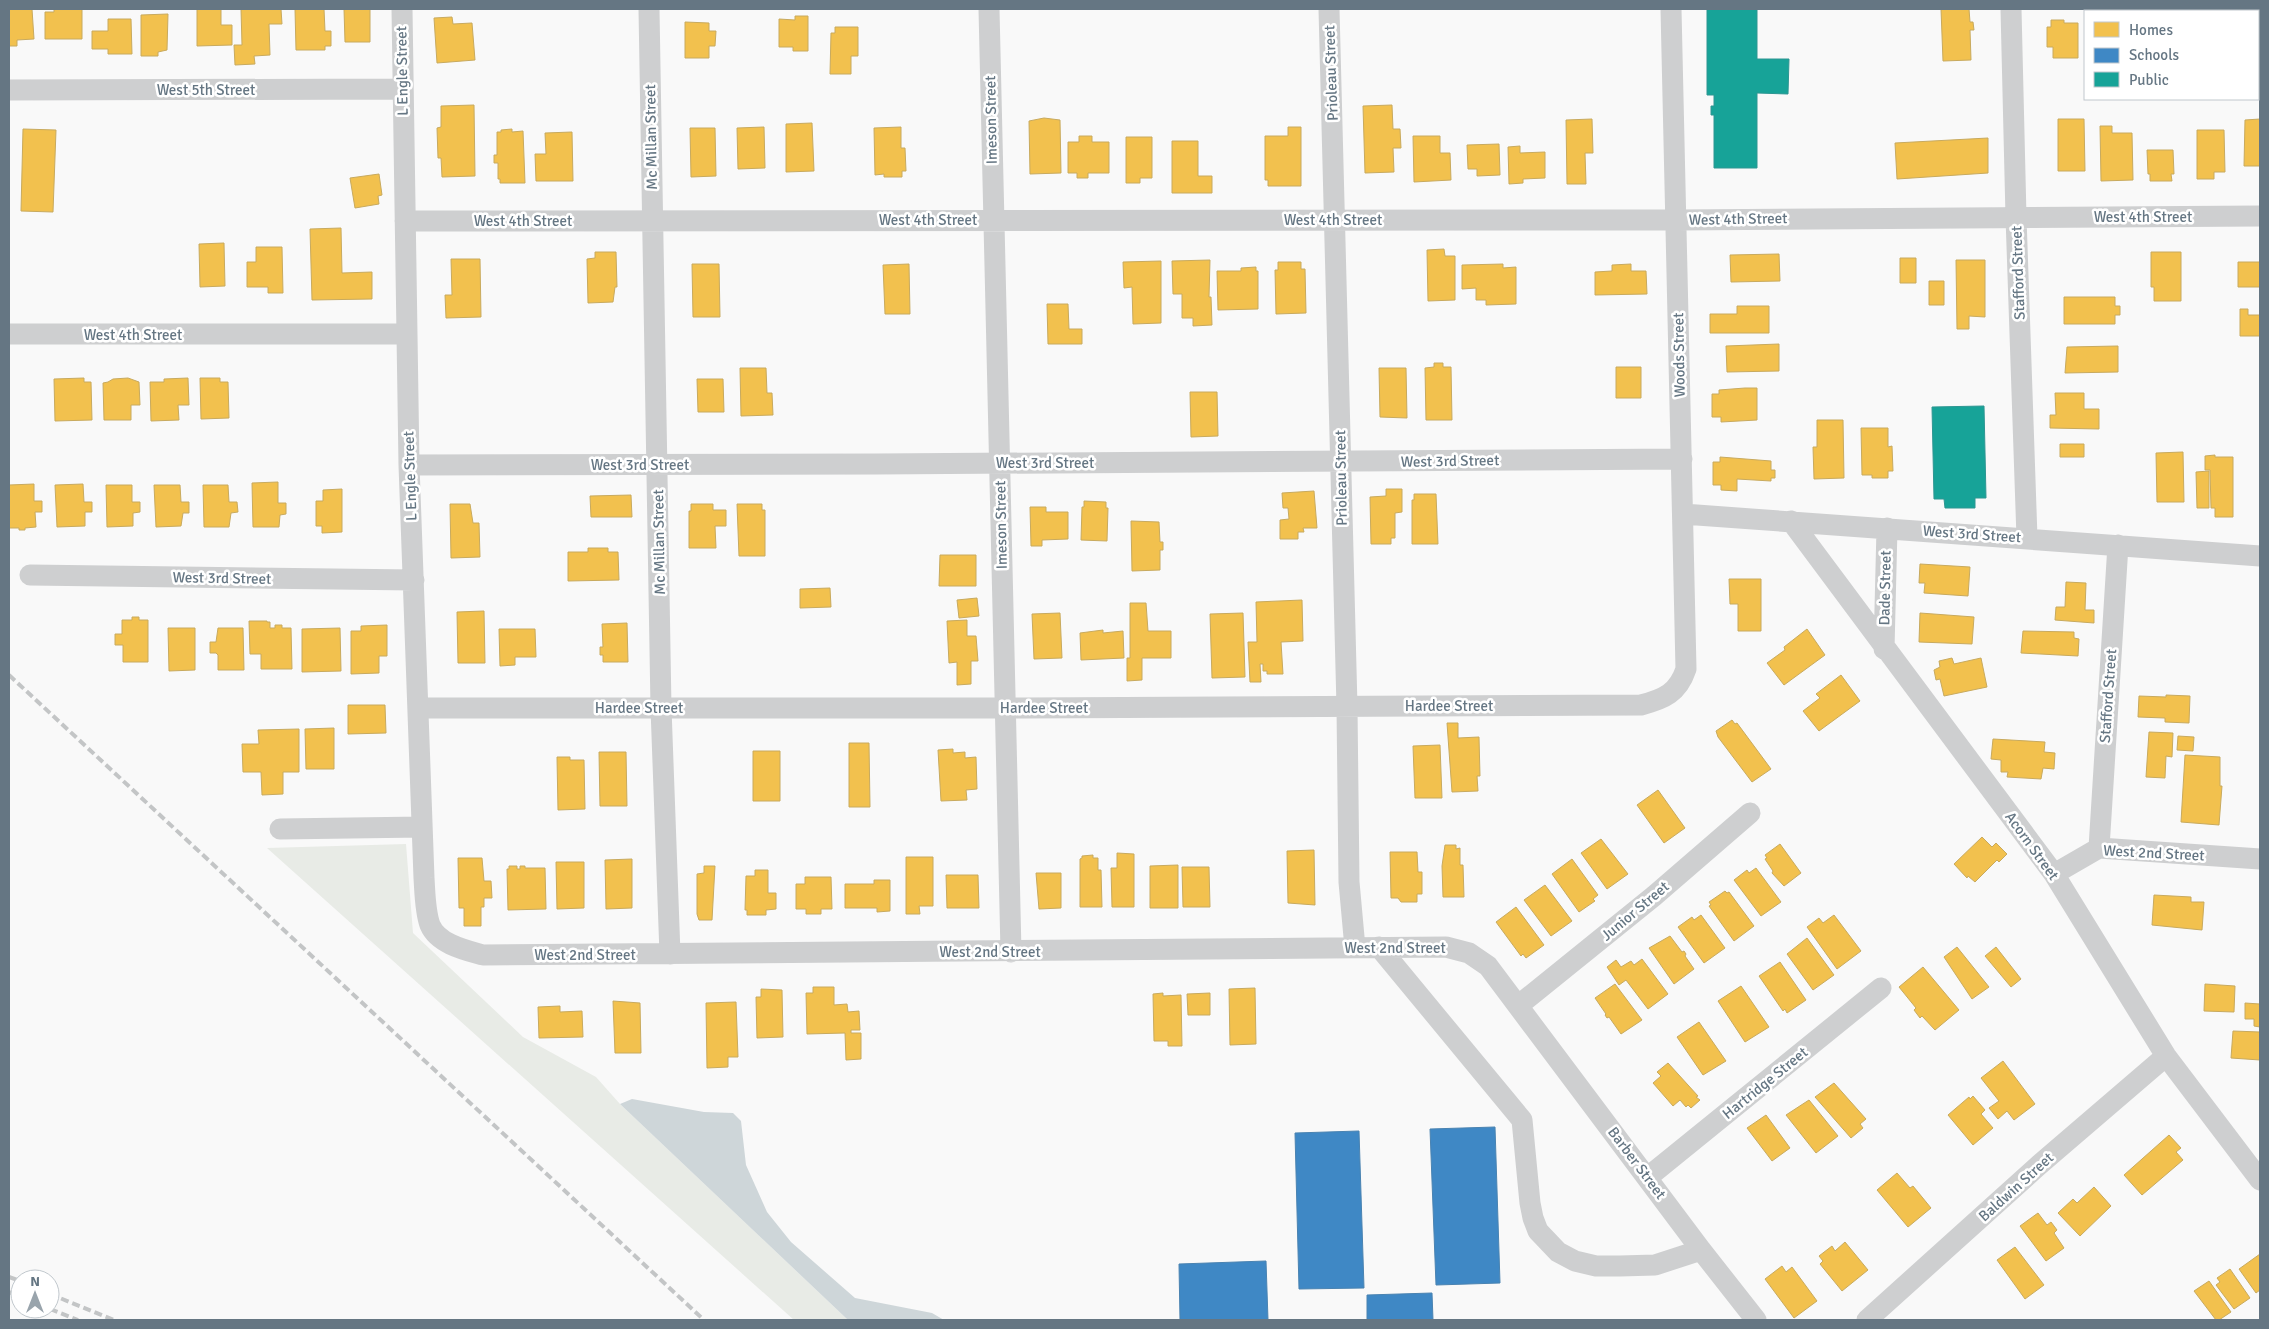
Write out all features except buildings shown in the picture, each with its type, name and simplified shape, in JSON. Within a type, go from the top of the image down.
[{"type":"street","name":"L Engle Street","points":[[402,9],[409,464],[424,878],[430,926],[441,938]]},
{"type":"street","name":"Mc Millan Street","points":[[650,9],[661,708],[670,954]]},
{"type":"street","name":"Imeson Street","points":[[989,9],[1011,952]]},
{"type":"street","name":"Prioleau Street","points":[[1329,9],[1347,707],[1349,882],[1355,948]]},
{"type":"street","name":"Woods Street","points":[[1669,695],[1681,683],[1686,669],[1671,9]]},
{"type":"street","name":"Stafford Street","points":[[2011,9],[2027,538]]},
{"type":"street","name":"West 5th Street","points":[[9,90],[402,90]]},
{"type":"street","name":"West 4th Street","points":[[405,221],[1676,220],[2260,216]]},
{"type":"street","name":"West 4th Street","points":[[9,334],[407,334]]},
{"type":"street","name":"West 3rd Street","points":[[409,464],[1340,462],[1682,458]]},
{"type":"street","name":"West 3rd Street","points":[[1683,514],[2260,556]]},
{"type":"street","name":"Acorn Street","points":[[1791,521],[2054,874],[2166,1056],[2260,1180]]},
{"type":"street","name":"Dade Street","points":[[1884,648],[1887,528]]},
{"type":"street","name":"Stafford Street","points":[[2099,848],[2118,545]]},
{"type":"street","name":"West 3rd Street","points":[[30,576],[414,580]]},
{"type":"street","name":"Hardee Street","points":[[418,708],[1641,705],[1669,695]]},
{"type":"street","name":"Junior Street","points":[[1519,1006],[1654,896],[1750,813]]},
{"type":"street","points":[[280,829],[422,827]]},
{"type":"street","name":"West 2nd Street","points":[[2054,874],[2099,848],[2260,859]]},
{"type":"street","name":"West 2nd Street","points":[[441,938],[460,949],[483,955],[1446,947],[1469,953],[1488,966],[1519,1006]]},
{"type":"street","points":[[1379,947],[1522,1120],[1533,1218],[1538,1231],[1558,1252],[1575,1261],[1596,1266],[1655,1265],[1701,1250]]},
{"type":"street","name":"Hartridge Street","points":[[1648,1177],[1881,988]]},
{"type":"street","name":"Barber Street","points":[[1519,1006],[1701,1250],[1756,1320]]},
{"type":"street","name":"Baldwin Street","points":[[1867,1320],[2040,1165],[2166,1056]]},
{"type":"shaded area","points":[[406,844],[413,933],[523,1037],[596,1077],[620,1104],[848,1320],[794,1320],[267,848]]},
{"type":"shaded area","points":[[632,1099],[704,1112],[733,1113],[741,1121],[746,1165],[767,1212],[791,1242],[855,1298],[932,1313],[944,1320],[848,1320],[620,1104]]},
{"type":"railway","points":[[9,675],[704,1320]]},
{"type":"railway","points":[[60,1298],[114,1320]]},
{"type":"railway","points":[[60,1313],[78,1320]]}]
